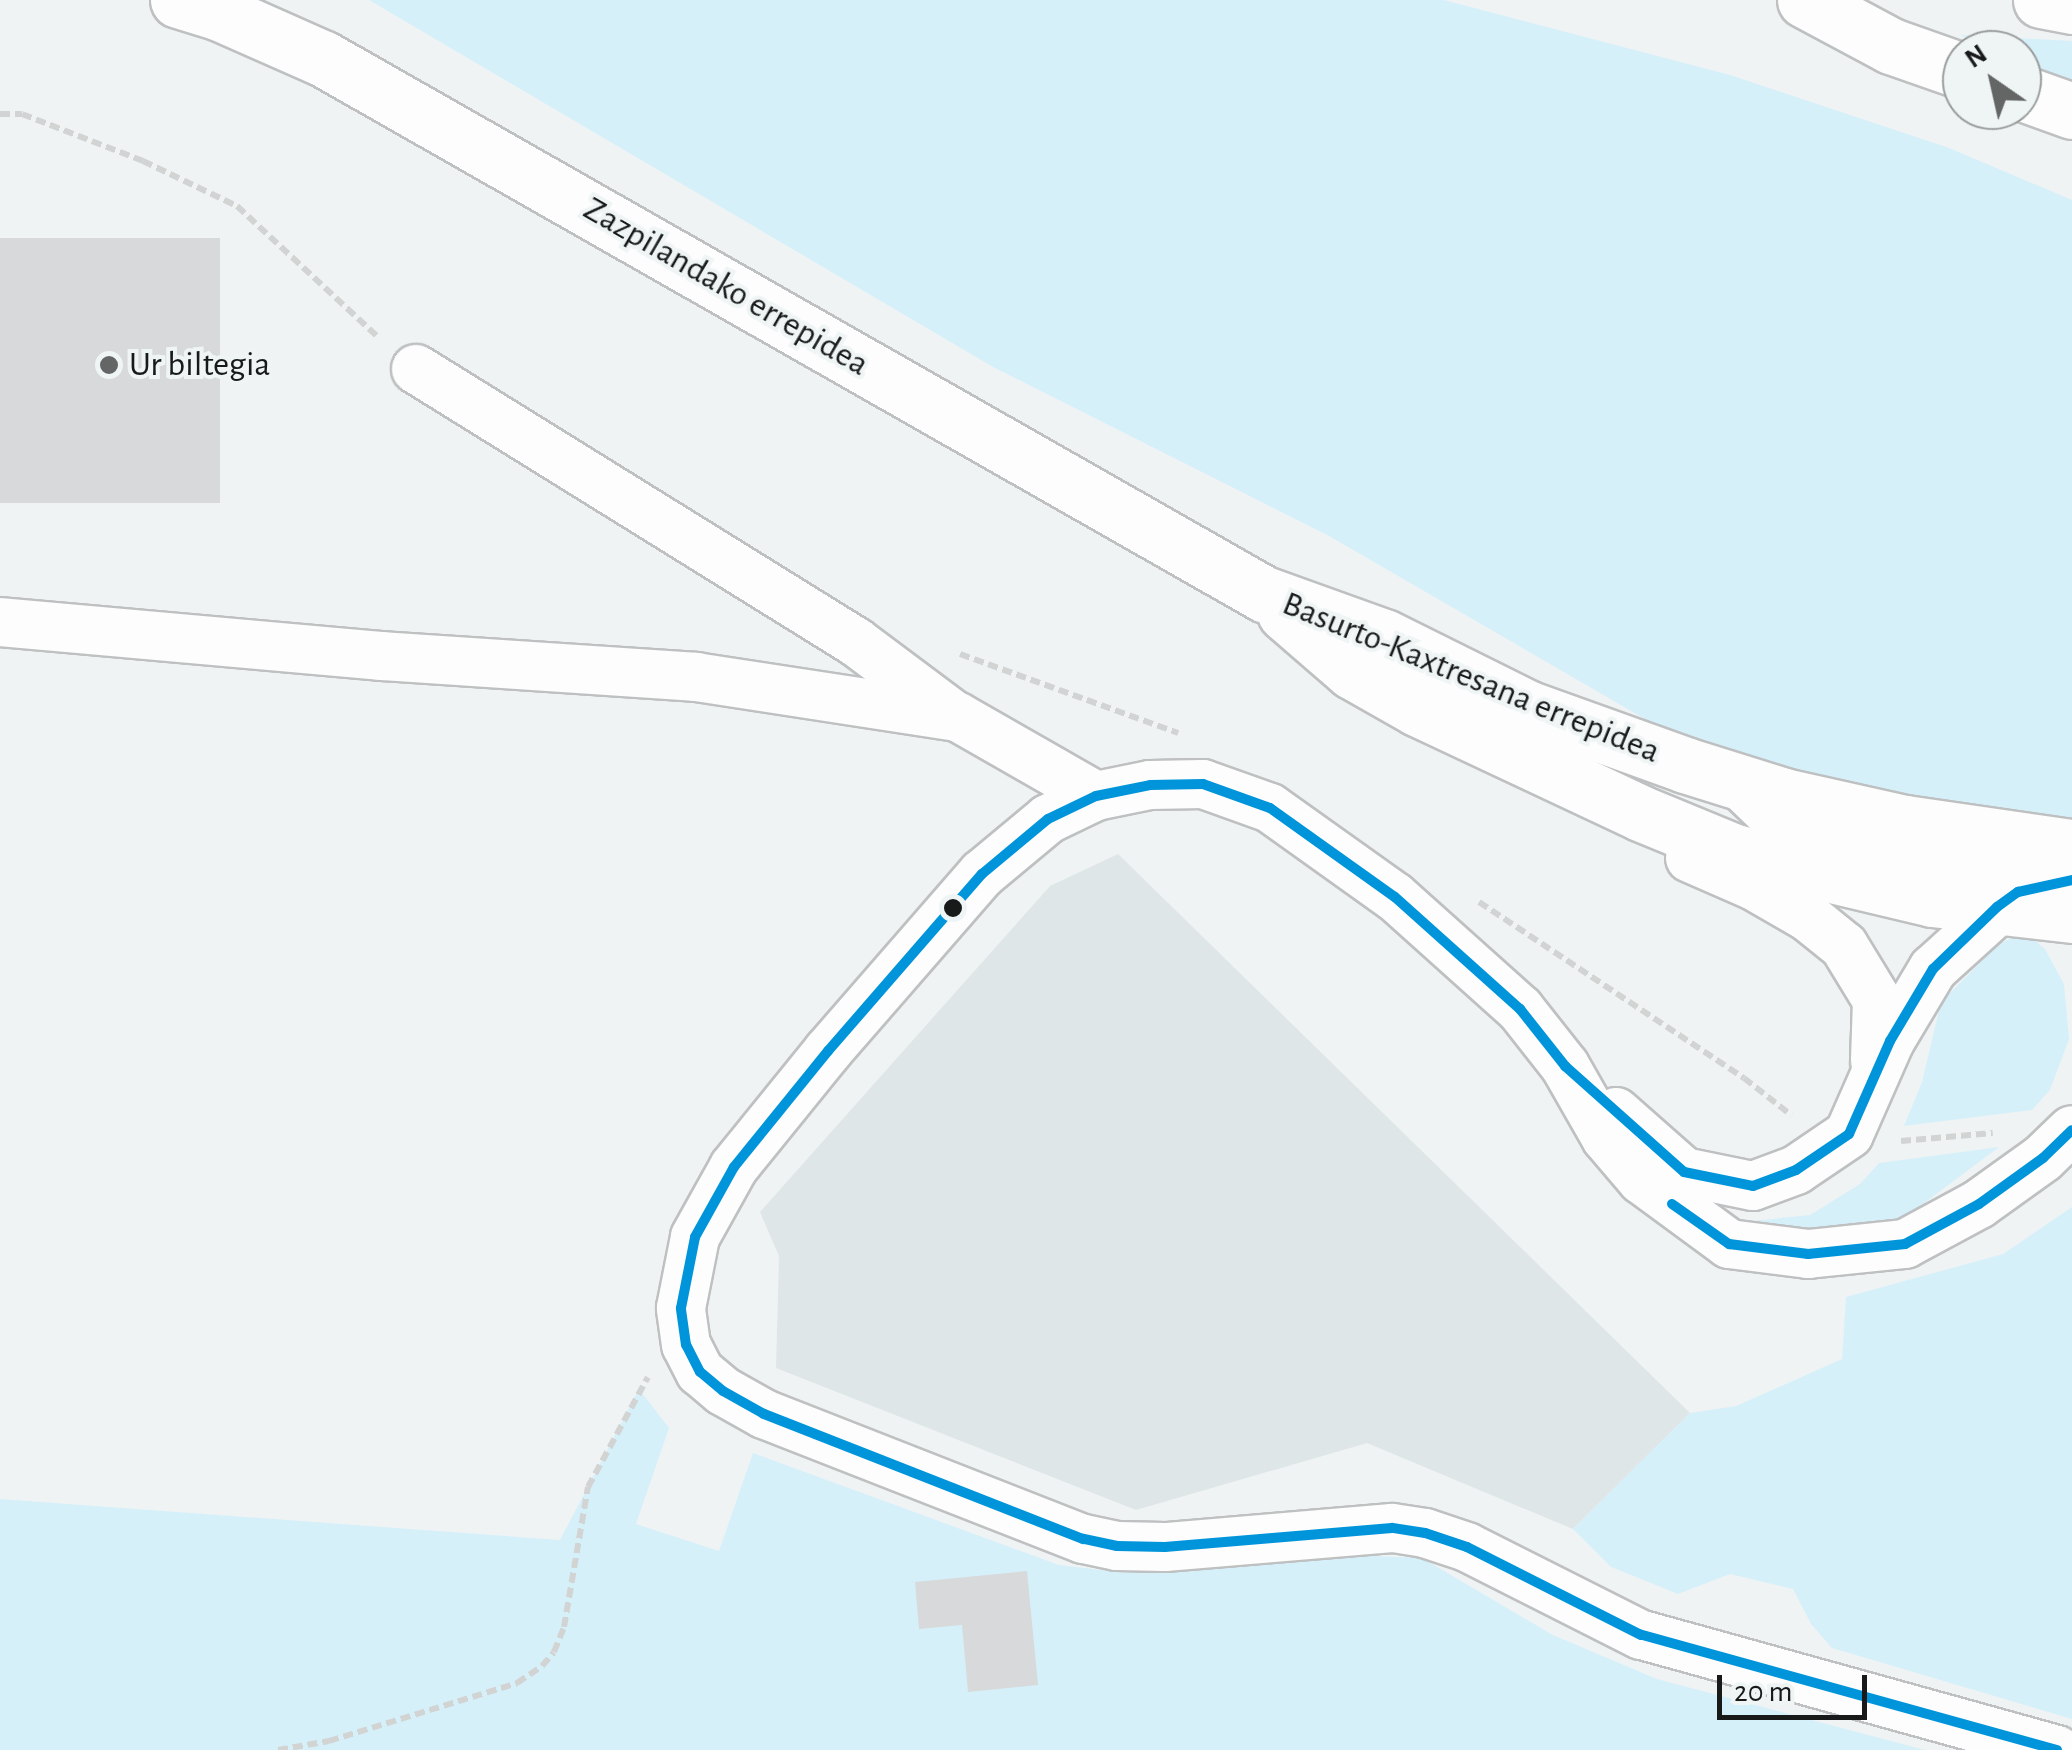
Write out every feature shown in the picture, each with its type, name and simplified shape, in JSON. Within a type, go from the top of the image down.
[{"type":"main road","name":"Zazpilandako errepidea","points":[[178,0],[220,13],[324,59],[1264,594]]},
{"type":"main road","points":[[1805,0],[1891,46],[1942,65]]},
{"type":"main road","points":[[2041,0],[2072,6]]},
{"type":"main road","points":[[2042,100],[2072,110]]},
{"type":"main road","name":"Basurto-Kaxtresana errepidea","points":[[1264,594],[1352,671],[1555,775],[1735,852],[1932,898],[2048,908]]},
{"type":"main road","name":"Basurto-Kaxtresana errepidea","points":[[1264,594],[1384,637],[1527,708],[1736,781],[1905,823],[2072,847]]},
{"type":"street","points":[[416,369],[856,642],[958,718],[1096,796]]},
{"type":"street","points":[[0,622],[362,655],[696,677],[958,718]]},
{"type":"street","points":[[1555,775],[1667,848],[1754,886],[1808,917],[1844,946],[1877,1000],[1874,1075]]},
{"type":"street","points":[[1736,781],[1788,831],[1976,872],[2048,908]]},
{"type":"street","points":[[2057,1750],[1641,1634],[1467,1547],[1425,1532],[1392,1528],[1165,1547],[1117,1546],[1083,1538],[764,1414],[700,1372],[686,1345],[681,1308],[695,1237],[734,1167],[828,1051],[982,874],[1048,819],[1096,796],[1150,785],[1203,784],[1270,808],[1395,897],[1520,1009],[1565,1066],[1606,1138],[1642,1180],[1729,1244],[1808,1254],[1905,1244],[1979,1204],[2043,1158],[2072,1130]]},
{"type":"street","points":[[1565,1066],[1684,1172],[1753,1186],[1796,1170],[1849,1134],[1874,1075],[1933,969],[2048,908]]},
{"type":"path","points":[[0,114],[22,114],[144,161],[237,206],[416,369]]},
{"type":"path","points":[[1900,1142],[1995,1133]]},
{"type":"path","points":[[278,1750],[329,1742],[517,1683],[542,1666],[554,1652],[564,1627],[588,1487],[639,1389],[664,1355],[686,1345]]},
{"type":"shaded area","points":[[369,0],[1444,0],[1730,75],[1949,148],[2072,200],[2072,824],[1842,788],[1695,748],[1329,536],[993,367]]},
{"type":"shaded area","points":[[2042,39],[2072,41],[2072,82],[2042,69]]},
{"type":"shaded area","points":[[1118,854],[1690,1413],[1573,1529],[1367,1443],[1136,1510],[776,1368],[779,1256],[760,1212],[1050,886]]},
{"type":"shaded area","points":[[2011,938],[2033,939],[2045,949],[2064,984],[2069,1039],[2050,1090],[2032,1110],[1904,1126],[1922,1082],[1941,1002],[1998,945]]},
{"type":"shaded area","points":[[1999,1147],[1911,1213],[1866,1230],[1812,1237],[1753,1221],[1810,1215],[1860,1184],[1879,1163]]},
{"type":"shaded area","points":[[2072,1207],[2072,1719],[1832,1648],[1811,1624],[1793,1589],[1730,1574],[1678,1594],[1611,1567],[1573,1529],[1690,1413],[1736,1406],[1842,1359],[1846,1297],[2003,1254]]},
{"type":"shaded area","points":[[639,1389],[669,1428],[636,1524],[719,1551],[753,1453],[1059,1565],[1127,1573],[1373,1556],[1422,1558],[1553,1635],[1657,1679],[1925,1750],[0,1750],[0,1499],[560,1540]]},
{"type":"building","name":"Ur biltegia","points":[[0,238],[220,238],[220,503],[0,503]]},
{"type":"building","points":[[1027,1571],[1038,1685],[968,1692],[962,1625],[919,1629],[915,1582]]},
{"type":"transit line","points":[[2057,1750],[1641,1635],[1467,1547],[1425,1533],[1392,1528],[1165,1547],[1117,1546],[1083,1539],[764,1414],[723,1391],[700,1372],[686,1345],[681,1308],[695,1237],[734,1167],[828,1051],[982,874],[1048,819],[1096,796],[1150,785],[1203,784],[1270,808],[1395,897],[1520,1009],[1565,1066],[1684,1172],[1753,1186],[1796,1170],[1849,1134],[1890,1041],[1933,969],[1997,907],[2018,892],[2072,880]]},
{"type":"transit line","points":[[1672,1204],[1729,1244],[1808,1254],[1905,1244],[1979,1204],[2043,1158],[2072,1130]]},
{"type":"place","name":"Ur biltegia","points":[[109,365]]}]
